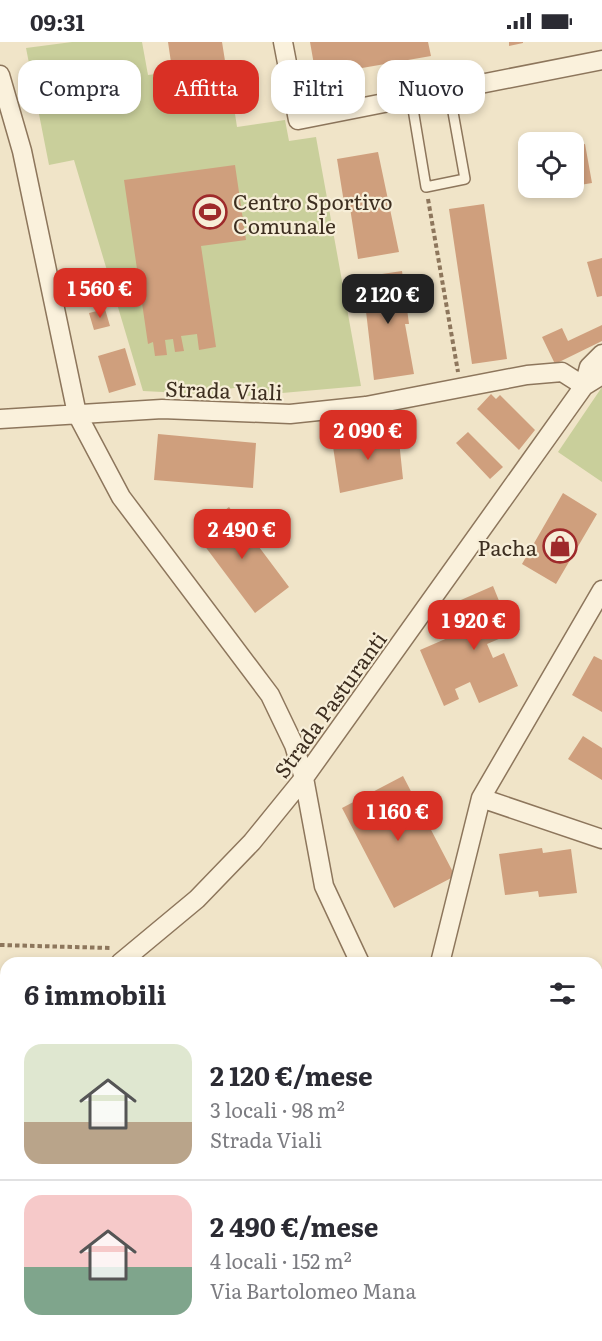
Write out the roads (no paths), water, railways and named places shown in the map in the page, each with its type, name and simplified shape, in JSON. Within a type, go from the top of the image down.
[{"type":"street","points":[[283,42],[298,120],[377,104]]},
{"type":"street","points":[[485,83],[602,60]]},
{"type":"street","points":[[0,75],[22,151],[76,414],[121,497],[270,695],[294,745],[304,778],[324,886],[357,957]]},
{"type":"street","name":"Strada Pasturanti","points":[[127,957],[197,899],[252,842],[304,778],[584,386],[589,367],[602,354]]},
{"type":"street","name":"Strada Viali","points":[[0,419],[162,409],[290,414],[366,406],[526,375],[562,372],[584,386]]},
{"type":"street","name":"Strada Pasturanti","points":[[584,386],[602,375]]},
{"type":"street","points":[[441,957],[481,798],[602,590]]},
{"type":"street","points":[[481,798],[602,839]]},
{"type":"lane","points":[[414,114],[426,187],[465,179],[453,114]]},
{"type":"place","name":"Centro Sportivo Comunale","points":[[210,212]]},
{"type":"place","name":"Pacha","points":[[560,546]]}]
